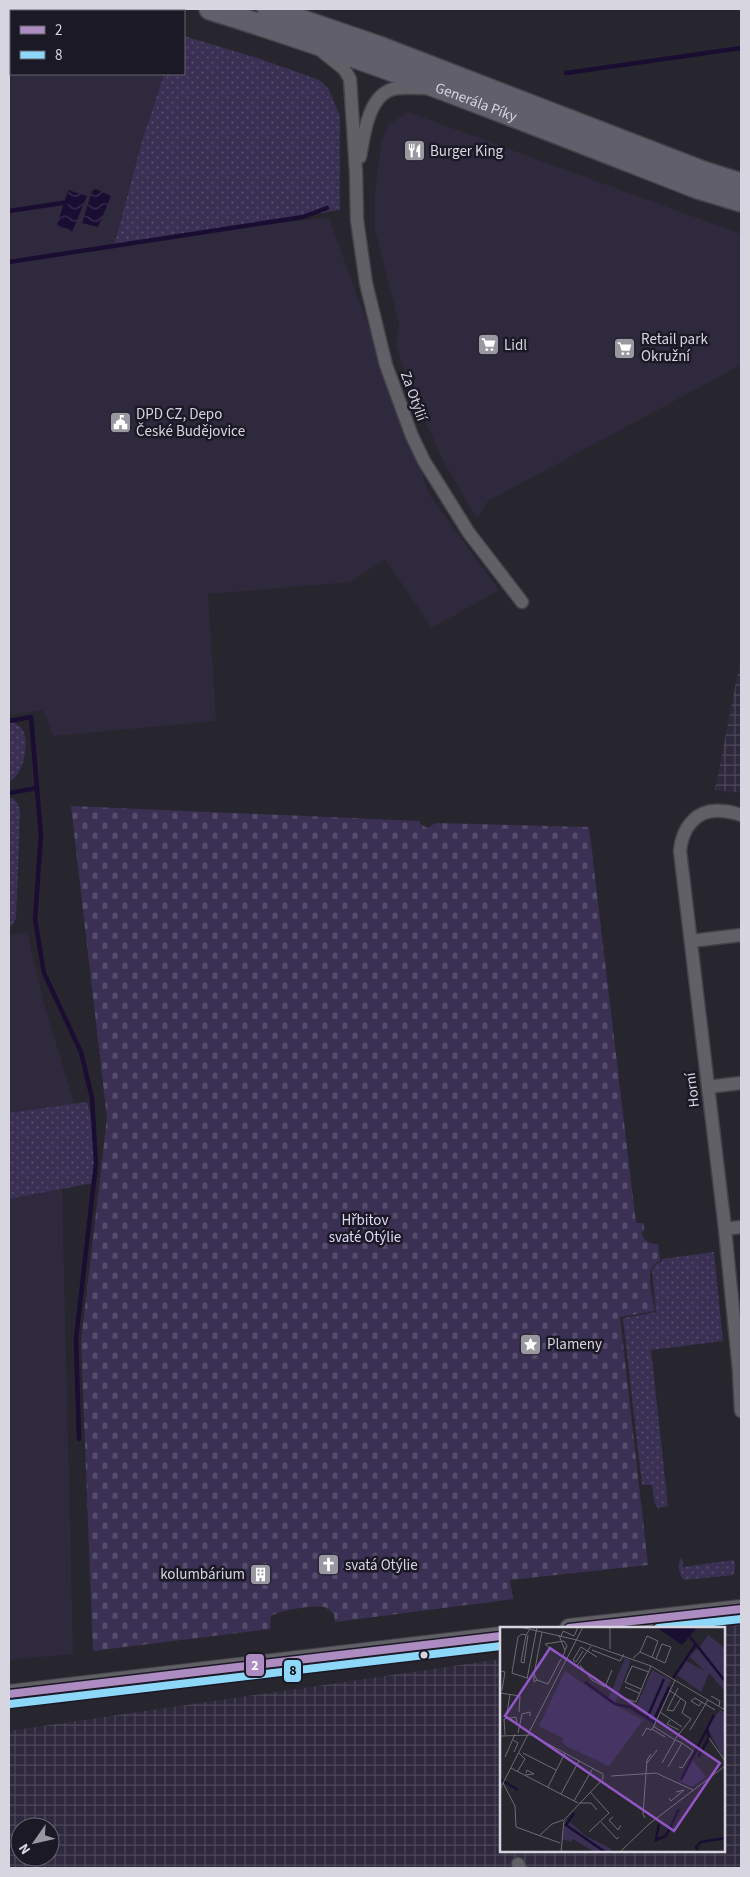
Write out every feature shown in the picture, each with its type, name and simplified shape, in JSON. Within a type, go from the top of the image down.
[{"type":"highway","name":"Generála Píky","points":[[210,9],[294,35],[442,89],[698,188],[741,201]]},
{"type":"highway","name":"Generála Píky","points":[[268,9],[379,47],[684,165],[741,184]]},
{"type":"main road","points":[[578,1627],[741,1609]]},
{"type":"main road","points":[[9,1694],[500,1636]]},
{"type":"street","name":"Za Otýlií","points":[[294,35],[333,58],[344,68],[350,79],[357,220],[366,284],[395,394],[412,436],[433,476],[469,533],[522,602]]},
{"type":"street","name":"Za Otýlií","points":[[356,172],[365,130],[376,100],[384,93],[393,89],[442,89]]},
{"type":"street","name":"Horní","points":[[741,815],[721,811],[708,812],[684,830],[680,851],[725,1229],[739,1371],[741,1411]]},
{"type":"street","points":[[691,941],[741,935]]},
{"type":"street","points":[[708,1087],[741,1083]]},
{"type":"street","points":[[725,1229],[741,1227]]},
{"type":"shaded area","points":[[9,9],[97,9],[101,10],[10,10],[10,75],[164,75],[142,141],[115,238],[329,218],[430,496],[499,590],[432,628],[385,559],[350,582],[208,594],[216,721],[53,736],[43,710],[9,715]]},
{"type":"shaded area","name":"Retail park Okružní","points":[[408,112],[741,234],[741,365],[488,501],[477,519],[445,464],[409,386],[396,345],[399,323],[375,229],[375,192],[381,144],[388,125]]},
{"type":"shaded area","points":[[741,657],[741,793],[715,790]]},
{"type":"shaded area","points":[[27,932],[43,1001],[78,1116],[9,1130],[9,935]]},
{"type":"shaded area","points":[[62,1189],[73,1654],[9,1660],[9,1199]]},
{"type":"shaded area","points":[[741,1625],[741,1868],[9,1868],[9,1731],[500,1659],[500,1852],[725,1852],[725,1627],[723,1627]]},
{"type":"green space","points":[[185,36],[254,57],[319,80],[328,88],[340,116],[340,210],[114,245],[142,141],[164,75],[185,75]]},
{"type":"green space","points":[[9,721],[22,728],[26,746],[21,767],[9,782]]},
{"type":"green space","points":[[9,798],[13,798],[18,804],[20,812],[16,919],[9,929]]},
{"type":"green space","name":"Hřbitov svaté Otýlie","points":[[71,806],[420,821],[420,824],[427,828],[436,823],[589,827],[636,1223],[643,1223],[645,1231],[641,1232],[645,1240],[649,1243],[658,1244],[660,1261],[652,1266],[650,1273],[655,1311],[620,1317],[648,1565],[510,1580],[513,1599],[335,1622],[334,1614],[325,1608],[305,1607],[271,1616],[270,1629],[93,1651],[81,1341],[107,1118]]},
{"type":"green space","points":[[87,1102],[96,1142],[93,1183],[9,1199],[9,1113]]},
{"type":"green space","points":[[714,1252],[723,1341],[651,1350],[668,1506],[658,1508],[655,1504],[652,1485],[642,1485],[623,1318],[656,1312],[652,1269],[662,1261],[661,1259]]},
{"type":"green space","points":[[682,1557],[683,1567],[733,1560],[735,1562],[735,1570],[733,1575],[684,1580],[679,1569],[679,1562]]},
{"type":"water","points":[[96,189],[111,196],[98,227],[82,223],[92,191]]},
{"type":"water","points":[[68,190],[87,196],[72,232],[57,225]]},
{"type":"waterway","points":[[566,73],[741,48]]},
{"type":"waterway","points":[[9,211],[69,202]]},
{"type":"waterway","points":[[9,262],[303,217],[327,208]]},
{"type":"waterway","points":[[9,721],[31,717],[41,836],[35,919],[44,973],[81,1052],[92,1098],[96,1163],[76,1339],[79,1439]]},
{"type":"waterway","points":[[9,793],[37,788]]},
{"type":"transit line","name":"2","points":[[578,1627],[741,1609]]},
{"type":"transit line","name":"8","points":[[667,1627],[741,1619]]},
{"type":"transit line","name":"2","points":[[9,1694],[500,1636]]},
{"type":"transit line","name":"8","points":[[10,1704],[500,1646]]},
{"type":"place","name":"Burger King","points":[[414,151]]},
{"type":"place","name":"Lidl","points":[[488,345]]},
{"type":"place","name":"Retail park Okružní","points":[[625,348]]},
{"type":"place","name":"DPD CZ, Depo České Budějovice","points":[[120,423]]},
{"type":"place","name":"Plameny","points":[[531,1344]]},
{"type":"place","name":"svatá Otýlie","points":[[329,1565]]},
{"type":"place","name":"kolumbárium","points":[[261,1574]]}]
